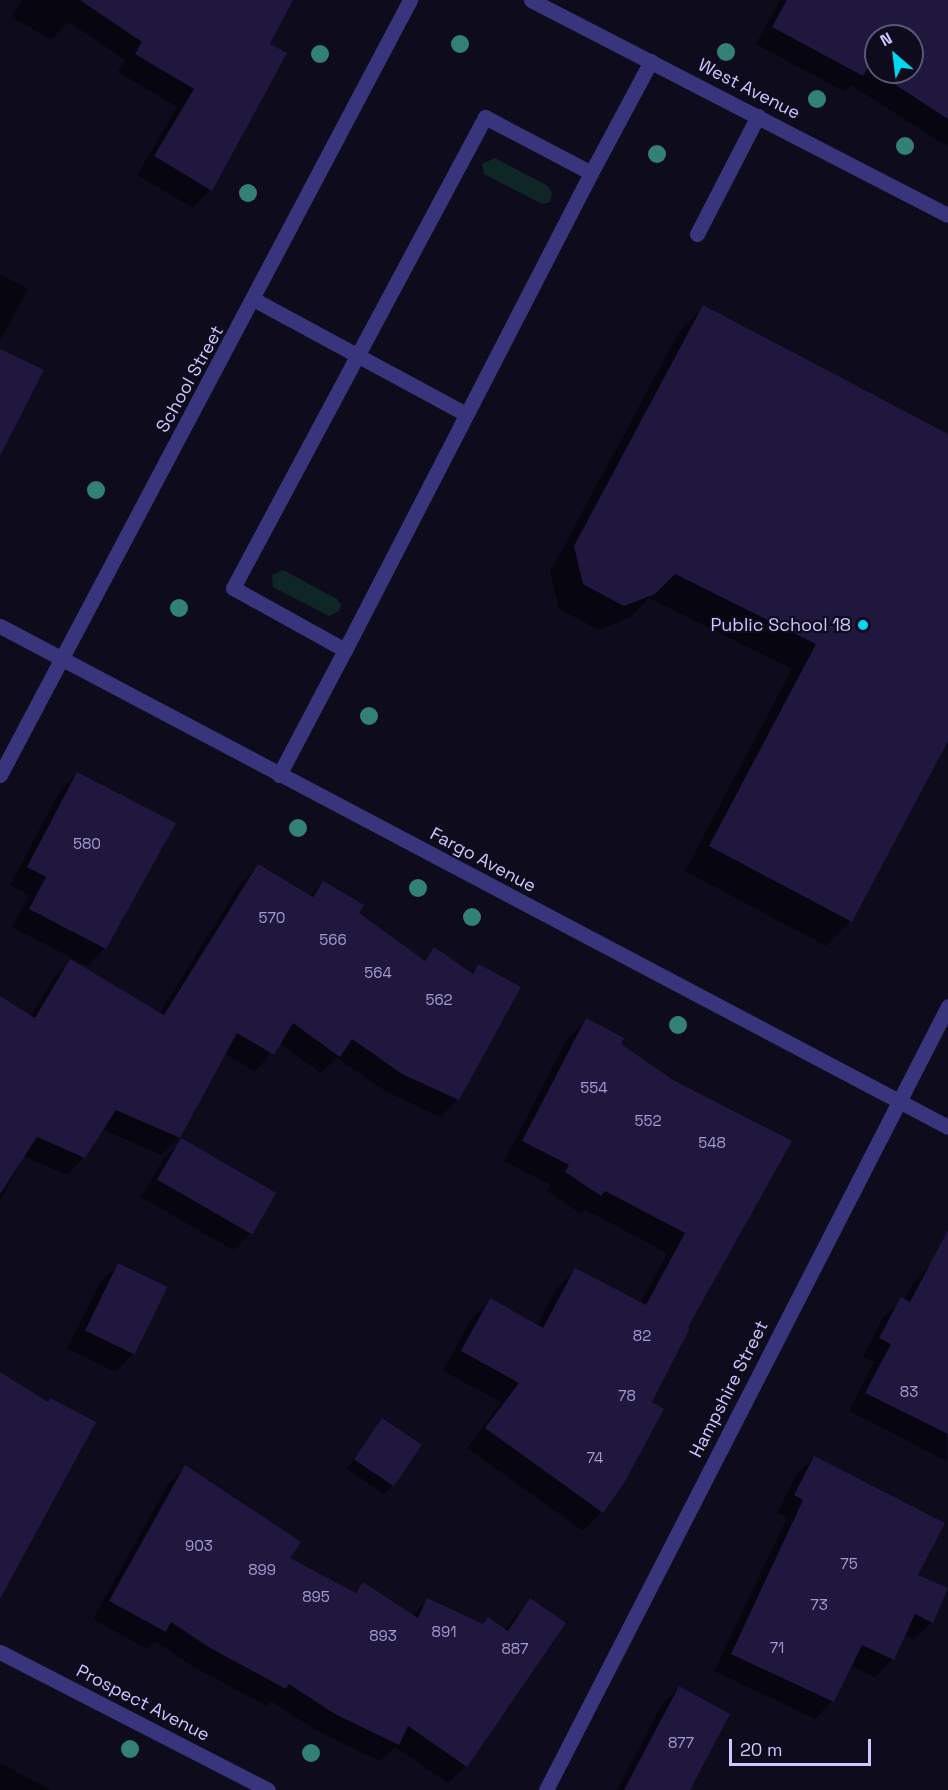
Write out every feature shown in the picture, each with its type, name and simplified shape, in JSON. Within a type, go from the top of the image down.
[{"type":"street","name":"School Street","points":[[0,775],[60,656],[255,300],[410,0]]},
{"type":"street","name":"West Avenue","points":[[531,0],[948,214]]},
{"type":"street","points":[[279,775],[651,61]]},
{"type":"street","points":[[697,234],[758,116]]},
{"type":"street","points":[[345,650],[233,588],[485,117],[591,173]]},
{"type":"street","points":[[255,300],[466,414]]},
{"type":"street","name":"Fargo Avenue","points":[[0,626],[948,1126]]},
{"type":"street","name":"Hampshire Street","points":[[546,1790],[948,1006]]},
{"type":"street","name":"Prospect Avenue","points":[[0,1652],[268,1790]]},
{"type":"green space","points":[[495,158],[548,186],[552,193],[550,202],[542,204],[484,174],[482,164]]},
{"type":"green space","points":[[283,570],[337,599],[341,605],[339,611],[329,616],[273,587],[272,575]]},
{"type":"building","points":[[80,0],[293,0],[270,44],[287,53],[212,191],[154,156],[194,89],[135,54],[142,42]]},
{"type":"building","points":[[787,0],[948,0],[948,119],[894,84],[924,84],[924,24],[864,24],[863,76],[772,27]]},
{"type":"building","name":"Public School 18","points":[[703,305],[948,434],[948,741],[852,922],[709,846],[816,644],[675,574],[655,594],[624,606],[583,584],[574,546]]},
{"type":"building","points":[[0,349],[44,370],[0,456]]},
{"type":"building","points":[[77,772],[176,823],[106,949],[29,909],[46,877],[27,867]]},
{"type":"building","points":[[258,864],[313,897],[323,881],[364,905],[359,913],[425,961],[434,947],[473,974],[478,964],[521,987],[459,1100],[402,1074],[352,1039],[340,1057],[293,1023],[274,1055],[237,1033],[180,1138],[116,1110],[85,1158],[37,1137],[0,1194],[0,996],[35,1018],[70,959],[164,1015]]},
{"type":"building","points":[[586,1018],[624,1038],[621,1044],[673,1080],[792,1141],[688,1327],[690,1328],[652,1402],[664,1409],[624,1483],[603,1513],[485,1428],[519,1383],[461,1351],[490,1298],[543,1328],[575,1268],[646,1305],[685,1233],[605,1191],[601,1196],[565,1172],[569,1165],[522,1141]]},
{"type":"building","points":[[181,1138],[276,1193],[252,1235],[157,1180]]},
{"type":"building","points":[[948,1230],[948,1434],[865,1393],[891,1344],[879,1338],[901,1297],[910,1302]]},
{"type":"building","points":[[118,1263],[167,1287],[135,1355],[85,1330]]},
{"type":"building","points":[[0,1372],[48,1402],[50,1398],[96,1422],[0,1599]]},
{"type":"building","points":[[382,1418],[422,1445],[394,1486],[354,1459]]},
{"type":"building","points":[[814,1456],[945,1523],[918,1575],[948,1588],[933,1623],[915,1614],[894,1660],[862,1645],[834,1702],[731,1654],[803,1500],[794,1495]]},
{"type":"building","points":[[185,1465],[301,1542],[290,1558],[356,1593],[363,1582],[418,1618],[427,1598],[483,1624],[488,1617],[508,1631],[530,1598],[566,1623],[467,1767],[408,1726],[399,1745],[335,1714],[289,1684],[286,1689],[210,1648],[171,1622],[166,1632],[109,1601]]},
{"type":"building","points":[[679,1686],[730,1714],[690,1790],[624,1790]]},
{"type":"place","name":"Public School 18","points":[[863,625]]}]
